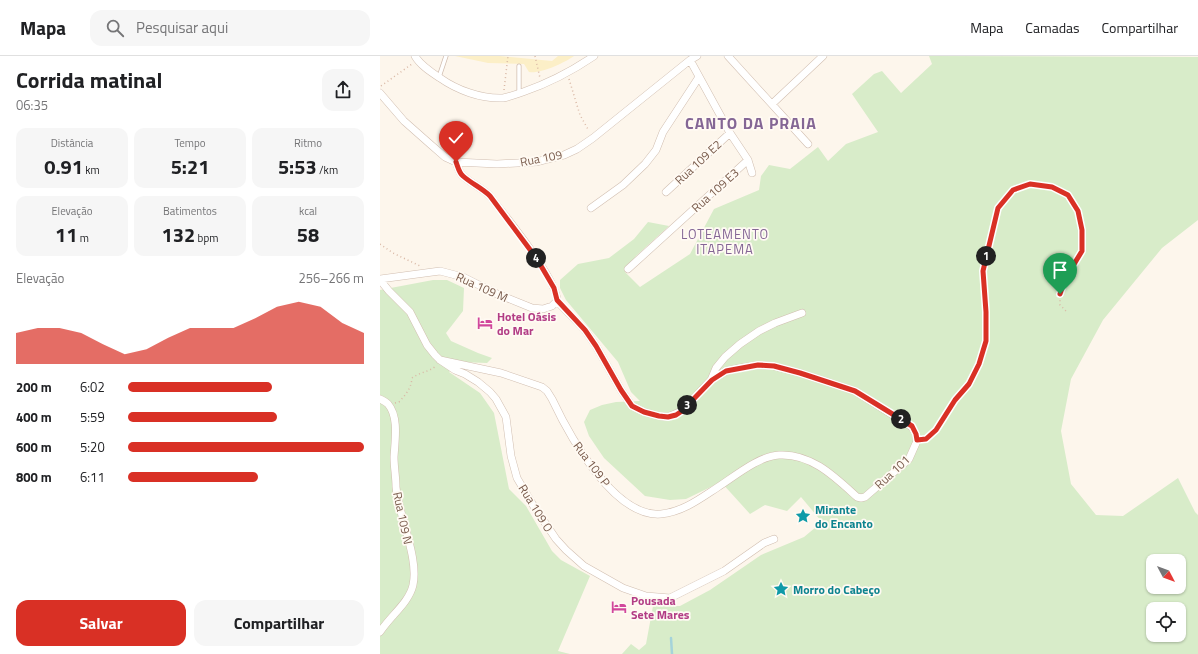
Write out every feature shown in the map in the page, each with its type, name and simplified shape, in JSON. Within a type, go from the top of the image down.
[{"type":"street","points":[[416,58],[438,77],[464,91],[481,96],[503,98],[551,81],[594,56]]},
{"type":"street","name":"Rua 109","points":[[380,93],[404,121],[445,157],[456,162],[497,164],[536,162],[564,155],[577,149],[697,56]]},
{"type":"street","points":[[728,56],[808,144]]},
{"type":"street","points":[[772,104],[823,56]]},
{"type":"street","points":[[690,60],[730,133],[748,160],[752,173]]},
{"type":"street","points":[[591,208],[623,185],[645,164],[656,150],[663,132],[699,77]]},
{"type":"street","name":"Rua 109 E2","points":[[666,192],[730,133]]},
{"type":"street","name":"Rua 109 E3","points":[[628,269],[748,160]]},
{"type":"street","points":[[456,162],[459,171],[463,176],[484,190],[490,196],[537,259],[554,288],[557,300],[585,330],[632,406],[644,412],[659,416],[668,417],[676,415],[682,411],[712,380],[726,371],[758,365],[774,366],[855,391],[912,426],[917,440]]},
{"type":"street","name":"Rua 109 M","points":[[380,279],[432,271],[447,272],[463,277],[490,291],[532,308],[542,309],[552,306],[557,300]]},
{"type":"street","name":"Rua 109 O","points":[[380,279],[389,292],[410,312],[430,350],[440,360],[478,382],[496,398],[504,412],[514,469],[517,478],[556,539],[584,566],[623,588],[646,596],[670,598],[724,571],[764,543],[774,539]]},
{"type":"street","points":[[712,380],[716,368],[725,357],[740,344],[769,325],[802,313]]},
{"type":"street","name":"Rua 109 P","points":[[440,360],[501,373],[542,387],[547,391],[552,399],[581,453],[600,478],[616,494],[642,511],[652,514],[661,514],[678,510],[699,499],[752,465],[767,457],[778,455],[788,455],[808,460],[821,466],[857,497],[861,498]]},
{"type":"street","points":[[380,399],[387,403]]},
{"type":"street","name":"Rua 109 N","points":[[380,632],[406,600],[413,587],[415,571],[400,514],[394,458],[396,433],[393,415],[387,403]]},
{"type":"street","name":"Rua 101","points":[[861,498],[866,497],[909,459],[917,440]]},
{"type":"lane","points":[[438,77],[446,56]]},
{"type":"lane","points":[[519,66],[519,93]]},
{"type":"path","points":[[503,98],[508,56]]},
{"type":"path","points":[[535,56],[540,79]]},
{"type":"path","points":[[380,86],[416,58]]},
{"type":"path","points":[[567,73],[580,115],[593,138]]},
{"type":"path","points":[[917,440],[926,439],[936,430],[955,400],[969,384],[979,364],[986,341],[986,312],[983,271],[998,208],[1013,190],[1030,184],[1052,187],[1068,195],[1078,211],[1082,230],[1082,251],[1065,279],[1060,294],[1060,305],[1066,311]]},
{"type":"path","points":[[380,244],[398,256],[432,271]]},
{"type":"path","points":[[387,403],[399,402],[412,386],[412,378],[436,366],[440,360]]},
{"type":"green space","points":[[929,56],[1198,57],[1198,220],[1162,248],[1103,320],[1071,379],[1061,431],[1071,484],[1096,515],[1123,516],[1178,478],[1195,512],[1198,515],[1198,654],[622,654],[631,644],[639,650],[646,644],[653,606],[680,606],[710,590],[761,555],[804,537],[822,522],[801,497],[787,511],[765,505],[750,514],[721,482],[686,499],[670,500],[645,496],[604,458],[589,436],[584,422],[590,410],[602,405],[616,402],[640,401],[631,392],[618,362],[566,300],[560,288],[560,280],[578,264],[609,258],[634,239],[648,222],[669,226],[636,256],[625,272],[640,287],[690,254],[714,209],[759,190],[761,176],[769,165],[790,169],[818,147],[828,161],[846,144],[878,132],[852,94],[874,74],[882,71],[901,93],[932,64]]},
{"type":"green space","points":[[433,280],[447,280],[464,288],[463,311],[446,333],[451,341],[492,358],[487,363],[460,362],[449,372],[480,393],[494,413],[509,489],[526,506],[552,551],[561,560],[590,576],[558,651],[570,654],[380,654],[380,290]]},
{"type":"sand","points":[[455,56],[500,56],[552,61],[558,56],[574,56],[552,67],[540,71],[529,72],[524,64],[488,63]]},
{"type":"waterway","points":[[671,638],[672,654]]},
{"type":"place","name":"Hotel Oásis do Mar","points":[[485,323]]},
{"type":"place","name":"Mirante do Encanto","points":[[803,516]]},
{"type":"place","name":"Morro do Cabeço","points":[[781,589]]},
{"type":"place","name":"Pousada Sete Mares","points":[[619,607]]},
{"type":"district","name":"CANTO DA PRAIA","points":[[751,123]]},
{"type":"district","name":"LOTEAMENTO ITAPEMA","points":[[725,242]]},
{"type":"route","points":[[456,162],[459,171],[463,176],[484,190],[490,196],[537,259],[554,288],[557,300],[585,330],[632,406],[644,412],[659,416],[668,417],[676,415],[682,411],[704,386],[726,371],[758,365],[774,366],[855,391],[912,426],[917,440],[926,439],[936,430],[955,400],[969,384],[979,364],[986,341],[986,312],[983,271],[998,208],[1013,190],[1030,184],[1052,187],[1068,195],[1078,211],[1082,230],[1082,251],[1065,279],[1060,294]]}]
